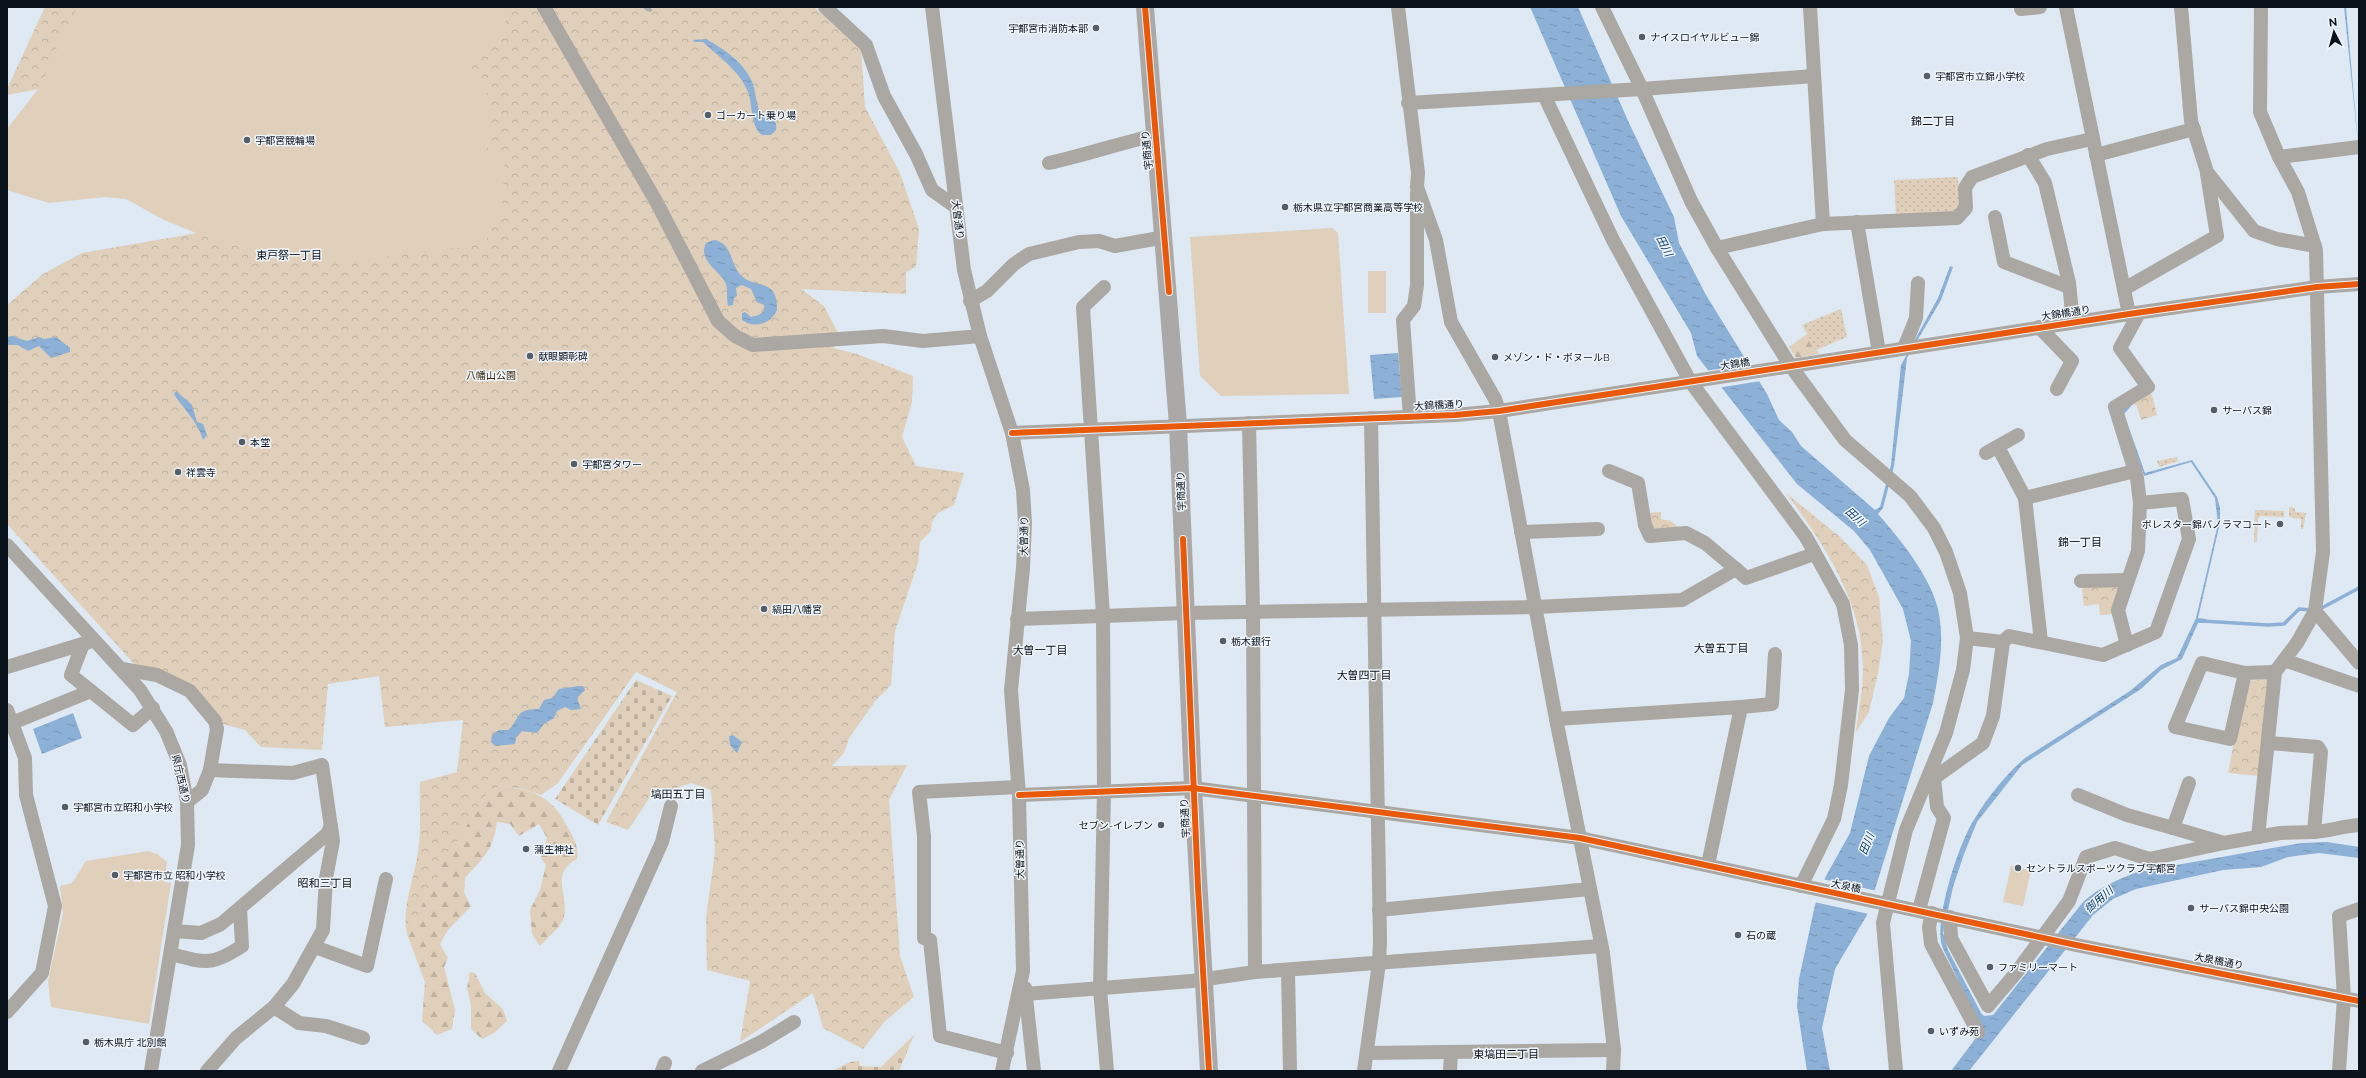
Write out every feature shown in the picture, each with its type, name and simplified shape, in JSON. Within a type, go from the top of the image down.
[{"type":"main road","name":"宇商通り","points":[[1145,7],[1165,237],[1178,425],[1203,980],[1209,1071]]},
{"type":"street","points":[[544,7],[649,190],[718,321],[735,336],[753,345],[883,336],[923,341],[980,336]]},
{"type":"street","points":[[825,7],[866,45],[884,96],[916,154],[932,190],[956,207]]},
{"type":"street","name":"大曽通り","points":[[932,7],[956,207],[970,301],[1012,433],[1023,490],[1025,523],[1023,568],[1011,690],[1019,791],[1023,971],[1002,1071]]},
{"type":"street","points":[[1398,7],[1408,103],[1418,173],[1416,285],[1414,306],[1403,320],[1410,416]]},
{"type":"street","points":[[1602,7],[1638,89],[1691,202],[1784,366],[1845,440],[1910,496],[1934,528],[1946,552],[1960,593],[1967,638],[1963,670],[1946,733],[1930,781],[1906,830],[1885,904],[1883,923],[1896,1071]]},
{"type":"street","points":[[1810,7],[1823,224]]},
{"type":"street","points":[[2021,9],[2040,7]]},
{"type":"street","points":[[2066,7],[2124,289],[2134,313],[2120,348],[2148,387],[2115,407],[2135,471],[2140,503],[2138,551],[2118,610],[2127,644]]},
{"type":"street","points":[[2124,289],[2217,236],[2207,172],[2194,129],[2181,7]]},
{"type":"street","points":[[2258,837],[2269,742],[2275,672],[2297,643],[2315,611],[2323,552],[2315,246],[2298,192],[2279,157],[2260,112],[2261,7]]},
{"type":"street","points":[[1408,103],[1550,95],[1814,76]]},
{"type":"street","points":[[1550,95],[1613,240],[1694,380],[1806,537],[1842,604],[1851,645],[1852,690],[1841,785],[1834,819],[1803,887]]},
{"type":"street","points":[[2096,155],[2194,129]]},
{"type":"street","points":[[1049,163],[1094,153],[1118,144],[1156,136]]},
{"type":"street","points":[[1717,248],[1823,224],[1957,218],[1966,208],[1965,188],[1972,177],[2028,155],[2092,139]]},
{"type":"street","points":[[2279,157],[2359,147]]},
{"type":"street","points":[[2028,155],[2045,183],[2069,287],[2073,322]]},
{"type":"street","points":[[2207,172],[2254,231],[2277,239],[2315,246]]},
{"type":"street","points":[[1417,187],[1436,240],[1451,322],[1495,399],[1498,411],[1556,719],[1601,946],[1614,1050],[1613,1071]]},
{"type":"street","points":[[1995,217],[2004,262],[2069,287]]},
{"type":"street","points":[[1857,222],[1879,352]]},
{"type":"street","points":[[970,301],[987,291],[1014,264],[1029,254],[1079,242],[1099,241],[1115,246],[1165,237]]},
{"type":"street","points":[[1904,348],[1916,318],[1918,283]]},
{"type":"street","name":"大錦橋通り","points":[[1784,366],[2134,313],[2317,287],[2359,284]]},
{"type":"street","points":[[1104,288],[1083,307],[1103,615],[1104,790],[1100,989],[1107,1071]]},
{"type":"street","points":[[2039,328],[2072,361],[2057,389]]},
{"type":"street","name":"大錦橋","points":[[1694,380],[1784,366]]},
{"type":"street","name":"大錦橋通り","points":[[1012,433],[1371,418],[1498,411],[1694,380]]},
{"type":"street","points":[[1364,1071],[1379,963],[1371,418]]},
{"type":"street","points":[[1249,423],[1253,612],[1255,972]]},
{"type":"street","points":[[2018,435],[1992,450],[2025,498],[2041,642]]},
{"type":"street","points":[[1608,471],[1638,483],[1645,525],[1650,536],[1686,533],[1705,543],[1746,578],[1814,554]]},
{"type":"street","points":[[2025,498],[2135,471]]},
{"type":"street","points":[[1930,781],[1982,743],[1993,716],[2003,642],[2009,636],[2103,655],[2156,632],[2189,539],[2182,499],[2140,503]]},
{"type":"street","points":[[1521,532],[1598,529]]},
{"type":"street","name":"県庁西通り","points":[[7,545],[89,642],[122,669],[153,708],[177,754],[188,802],[188,845],[151,1071]]},
{"type":"street","points":[[1017,619],[1186,613],[1535,607],[1682,600],[1736,570]]},
{"type":"street","points":[[2080,581],[2128,580]]},
{"type":"street","points":[[2315,611],[2359,663]]},
{"type":"street","points":[[1967,638],[2003,642]]},
{"type":"street","points":[[7,667],[89,642]]},
{"type":"street","points":[[89,642],[71,675],[133,725],[153,708]]},
{"type":"street","points":[[1556,719],[1772,704],[1776,654]]},
{"type":"street","points":[[2284,660],[2359,686]]},
{"type":"street","points":[[2245,673],[2230,739],[2175,727],[2202,663],[2245,673],[2275,672]]},
{"type":"street","points":[[122,669],[157,675],[190,691],[215,721],[217,729],[210,770],[202,790],[188,802]]},
{"type":"street","points":[[12,723],[91,691]]},
{"type":"street","points":[[1708,865],[1741,707]]},
{"type":"street","points":[[7,710],[25,758],[26,795],[55,906],[42,973],[7,1012]]},
{"type":"street","points":[[2269,742],[2318,747],[2321,752],[2314,832]]},
{"type":"street","points":[[207,1071],[236,1038],[274,1007],[293,984],[315,947],[323,930],[326,878],[332,841],[322,765],[293,773],[210,770]]},
{"type":"street","points":[[1930,781],[1937,807],[1944,818],[1925,911],[1932,944],[1978,1032]]},
{"type":"street","points":[[2173,828],[2189,783]]},
{"type":"street","name":"大泉橋","points":[[1007,1053],[940,1036],[930,940],[924,938],[924,836],[919,792],[1194,788],[1376,810],[1580,838],[1885,904]]},
{"type":"street","points":[[2078,795],[2127,815],[2224,843]]},
{"type":"street","points":[[559,1071],[662,842],[671,806]]},
{"type":"street","points":[[1950,917],[1951,938],[1988,1006],[2016,974],[2069,901],[2086,857],[2115,848],[2149,859],[2280,833],[2326,831],[2341,826],[2359,825]]},
{"type":"street","points":[[175,931],[201,933],[221,924],[327,834],[330,826]]},
{"type":"street","points":[[315,947],[367,966],[386,879]]},
{"type":"street","points":[[1379,910],[1590,889]]},
{"type":"street","points":[[1885,904],[1925,911],[2043,937]]},
{"type":"street","points":[[171,954],[206,962],[223,958],[242,946],[240,908]]},
{"type":"street","points":[[2339,1071],[2344,998],[2339,916],[2359,909]]},
{"type":"street","name":"大泉橋通り","points":[[2043,937],[2359,1001]]},
{"type":"street","points":[[1025,994],[1203,980],[1255,972],[1288,971],[1601,946]]},
{"type":"street","points":[[1023,971],[1034,1071]]},
{"type":"street","points":[[1288,971],[1290,1071]]},
{"type":"street","points":[[274,1007],[299,1023],[326,1026],[363,1038]]},
{"type":"street","points":[[702,1071],[762,1042],[794,1022]]},
{"type":"street","points":[[1367,1053],[1614,1050]]},
{"type":"street","points":[[1450,1071],[1451,1052]]},
{"type":"green space","name":"八幡山公園","points":[[45,7],[814,7],[861,49],[865,107],[900,173],[919,229],[916,267],[906,272],[906,294],[801,289],[824,306],[838,333],[833,348],[857,354],[913,376],[912,402],[902,437],[916,466],[964,473],[954,505],[938,513],[932,522],[931,531],[920,542],[918,563],[895,631],[891,685],[876,700],[849,738],[844,753],[832,766],[907,765],[889,800],[900,956],[914,997],[885,1021],[863,1049],[823,1028],[813,993],[740,1042],[750,981],[707,970],[706,917],[715,852],[711,790],[691,783],[650,797],[628,830],[606,822],[677,692],[636,672],[558,783],[541,795],[518,788],[500,786],[487,794],[438,870],[408,937],[405,918],[419,849],[420,782],[457,772],[463,720],[385,727],[379,676],[328,684],[322,750],[261,747],[245,730],[216,722],[191,687],[136,666],[7,524],[7,305],[43,274],[82,253],[203,232],[49,87],[7,95],[7,89]]},
{"type":"green space","name":"宇都宮競輪場","points":[[81,7],[507,7],[505,29],[467,61],[491,101],[487,151],[505,154],[502,213],[484,243],[456,248],[417,251],[355,263],[293,258],[221,243],[164,220],[126,199],[104,197],[49,203],[7,190],[7,129],[42,84],[61,37],[75,12]]},
{"type":"green space","points":[[1958,177],[1960,207],[1956,214],[1896,217],[1894,180]]},
{"type":"green space","points":[[1332,228],[1338,233],[1349,394],[1221,396],[1200,376],[1190,237]]},
{"type":"green space","points":[[1368,271],[1386,271],[1386,313],[1368,313]]},
{"type":"green space","points":[[1841,309],[1847,337],[1816,350],[1802,325]]},
{"type":"green space","points":[[1807,334],[1819,354],[1796,358],[1789,347]]},
{"type":"green space","points":[[2146,392],[2152,395],[2157,415],[2141,420],[2137,406],[2134,404]]},
{"type":"green space","points":[[2177,457],[2178,461],[2159,467],[2157,461]]},
{"type":"green space","points":[[1786,493],[1840,537],[1867,565],[1879,597],[1883,641],[1878,673],[1869,712],[1856,732],[1863,669],[1861,644],[1856,620],[1849,597],[1827,553]]},
{"type":"green space","points":[[2289,507],[2295,508],[2295,512],[2306,513],[2303,529],[2301,529],[2301,519],[2289,517]]},
{"type":"green space","points":[[2255,510],[2284,511],[2284,517],[2261,516],[2258,518],[2257,542],[2254,542]]},
{"type":"green space","points":[[1661,512],[1661,519],[1671,521],[1680,529],[1652,530],[1647,513]]},
{"type":"green space","points":[[2116,585],[2120,589],[2114,614],[2100,615],[2099,604],[2084,606],[2082,589],[2086,586]]},
{"type":"green space","points":[[2267,679],[2269,683],[2259,776],[2228,773],[2245,684],[2249,681]]},
{"type":"green space","points":[[636,680],[672,696],[598,825],[555,799]]},
{"type":"green space","points":[[500,786],[533,793],[550,803],[563,819],[576,844],[577,859],[568,865],[564,871],[562,879],[565,912],[563,920],[556,930],[540,946],[532,934],[530,910],[540,890],[546,865],[541,858],[547,838],[539,824],[519,836],[510,824],[497,822],[496,831],[487,853],[465,878],[464,893],[471,906],[448,930],[440,944],[448,958],[444,967],[455,1010],[452,1029],[437,1035],[422,1021],[425,982],[408,937],[438,870],[461,831],[487,794]]},
{"type":"green space","points":[[148,851],[157,854],[167,862],[164,882],[171,883],[149,1024],[51,1007],[48,981],[63,913],[60,886],[72,883],[86,861]]},
{"type":"green space","points":[[2011,866],[2031,870],[2023,906],[2003,902]]},
{"type":"green space","points":[[470,972],[475,973],[485,993],[503,1009],[507,1021],[494,1033],[482,1039],[471,1029],[471,1006],[467,988]]},
{"type":"green space","points":[[914,1035],[899,1071],[832,1071],[850,1062],[859,1061],[860,1066],[881,1067]]},
{"type":"water","name":"田川","points":[[1530,7],[1578,7],[1629,123],[1674,217],[1679,243],[1706,295],[1767,394],[1779,420],[1792,432],[1801,446],[1875,510],[1880,507],[1891,465],[1901,365],[1938,298],[1950,266],[1953,267],[1941,300],[1907,358],[1894,466],[1883,508],[1878,514],[1913,558],[1934,596],[1938,609],[1941,632],[1937,680],[1933,703],[1867,915],[1835,969],[1822,1028],[1830,1071],[1807,1071],[1797,1006],[1799,979],[1815,905],[1826,876],[1850,833],[1869,756],[1889,718],[1904,698],[1909,674],[1911,641],[1903,609],[1870,550],[1854,531],[1797,484],[1697,356],[1691,333],[1621,216]]},
{"type":"water","points":[[2344,7],[2346,7],[2359,153]]},
{"type":"water","points":[[706,39],[720,47],[734,58],[750,77],[760,112],[772,118],[776,123],[776,130],[771,135],[762,135],[755,127],[750,97],[740,77],[703,42],[694,42],[693,40]]},
{"type":"water","points":[[714,240],[724,245],[730,254],[736,269],[744,278],[763,285],[773,292],[776,299],[777,310],[771,319],[762,324],[747,323],[742,320],[742,313],[745,312],[751,317],[754,317],[763,312],[764,305],[757,302],[751,289],[742,285],[736,288],[737,296],[734,298],[733,305],[728,306],[726,284],[707,260],[705,255],[704,249],[706,243]]},
{"type":"water","points":[[12,336],[27,341],[39,337],[44,339],[56,337],[70,348],[70,352],[51,358],[39,346],[28,351],[18,345],[7,345],[7,337]]},
{"type":"water","points":[[1398,353],[1402,397],[1374,399],[1370,355]]},
{"type":"water","points":[[176,391],[192,405],[197,422],[203,424],[207,435],[203,440],[195,423],[174,394]]},
{"type":"water","name":"御用川","points":[[2142,394],[2124,414],[2145,473],[2192,460],[2217,497],[2220,508],[2220,523],[2198,618],[2206,619],[2205,623],[2198,623],[2182,659],[2161,670],[2141,689],[2022,765],[1977,822],[1953,887],[1943,933],[1948,950],[1981,1013],[1984,1016],[1993,1015],[2083,902],[2109,884],[2137,872],[2301,843],[2327,842],[2359,847],[2359,858],[2319,853],[2288,857],[2261,867],[2223,870],[2136,889],[2113,899],[2093,915],[1969,1071],[1951,1071],[1979,1034],[1977,1023],[1943,949],[1940,930],[1945,897],[1950,878],[1969,829],[1980,810],[1998,786],[2025,758],[2130,691],[2161,665],[2177,658],[2196,618],[2218,524],[2215,498],[2191,462],[2144,476],[2122,414],[2123,410]]},
{"type":"water","points":[[583,686],[585,690],[577,698],[581,709],[571,710],[565,707],[557,711],[554,718],[544,724],[537,733],[522,731],[516,738],[515,744],[495,746],[491,742],[492,735],[499,730],[508,730],[521,713],[531,709],[539,709],[544,700],[552,698],[559,689]]},
{"type":"water","points":[[73,713],[82,738],[42,754],[33,729]]},
{"type":"water","points":[[733,735],[742,742],[737,753],[730,745],[729,736]]},
{"type":"pier","points":[[1751,364],[1761,381],[1717,388],[1705,371]]},
{"type":"pier","points":[[1822,879],[1877,891],[1869,914],[1814,902]]},
{"type":"waterway","points":[[2318,610],[2359,588]]},
{"type":"waterway","points":[[2202,621],[2268,625],[2284,624],[2299,609],[2312,610]]},
{"type":"railway","points":[[644,7],[651,12],[649,7]]},
{"type":"cycle path","points":[[1145,7],[1169,292]]},
{"type":"cycle path","points":[[1012,433],[1455,415],[1499,411],[2129,314],[2317,287],[2359,284]]},
{"type":"cycle path","points":[[1183,539],[1198,887],[1209,1071]]},
{"type":"cycle path","points":[[1019,795],[1193,788],[1580,838],[2076,945],[2359,1001]]},
{"type":"place","name":"宇都宮市消防本部","points":[[1096,28]]},
{"type":"place","name":"ナイスロイヤルビュー錦","points":[[1642,37]]},
{"type":"place","name":"宇都宮市立錦小学校","points":[[1927,76]]},
{"type":"place","name":"ゴーカート乗り場","points":[[708,115]]},
{"type":"place","name":"宇都宮競輪場","points":[[247,140]]},
{"type":"place","name":"栃木県立宇都宮商業高等学校","points":[[1285,207]]},
{"type":"place","name":"献眼顕彰碑","points":[[530,356]]},
{"type":"place","name":"メゾン・ド・ボヌールB","points":[[1495,357]]},
{"type":"place","name":"サーパス錦","points":[[2214,410]]},
{"type":"place","name":"本堂","points":[[242,442]]},
{"type":"place","name":"宇都宮タワー","points":[[574,464]]},
{"type":"place","name":"祥雲寺","points":[[178,472]]},
{"type":"place","name":"ポレスター錦パノラマコート","points":[[2280,524]]},
{"type":"place","name":"縞田八幡宮","points":[[764,609]]},
{"type":"place","name":"栃木銀行","points":[[1223,641]]},
{"type":"place","name":"宇都宮市立昭和小学校","points":[[65,807]]},
{"type":"place","name":"セブン-イレブン","points":[[1161,825]]},
{"type":"place","name":"蒲生神社","points":[[526,849]]},
{"type":"place","name":"セントラルスポーツクラブ宇都宮","points":[[2018,868]]},
{"type":"place","name":"宇都宮市立 昭和小学校","points":[[115,875]]},
{"type":"place","name":"サーパス錦中央公園","points":[[2191,908]]},
{"type":"place","name":"石の蔵","points":[[1738,935]]},
{"type":"place","name":"ファミリーマート","points":[[1990,967]]},
{"type":"place","name":"いずみ苑","points":[[1931,1031]]},
{"type":"place","name":"栃木県庁 北別館","points":[[86,1042]]},
{"type":"district","name":"錦二丁目","points":[[1933,121]]},
{"type":"district","name":"東戸祭一丁目","points":[[289,255]]},
{"type":"district","name":"錦一丁目","points":[[2080,542]]},
{"type":"district","name":"大曽五丁目","points":[[1721,648]]},
{"type":"district","name":"大曽一丁目","points":[[1040,650]]},
{"type":"district","name":"大曽四丁目","points":[[1364,675]]},
{"type":"district","name":"塙田五丁目","points":[[678,794]]},
{"type":"district","name":"昭和三丁目","points":[[325,883]]},
{"type":"district","name":"東塙田二丁目","points":[[1506,1054]]}]
